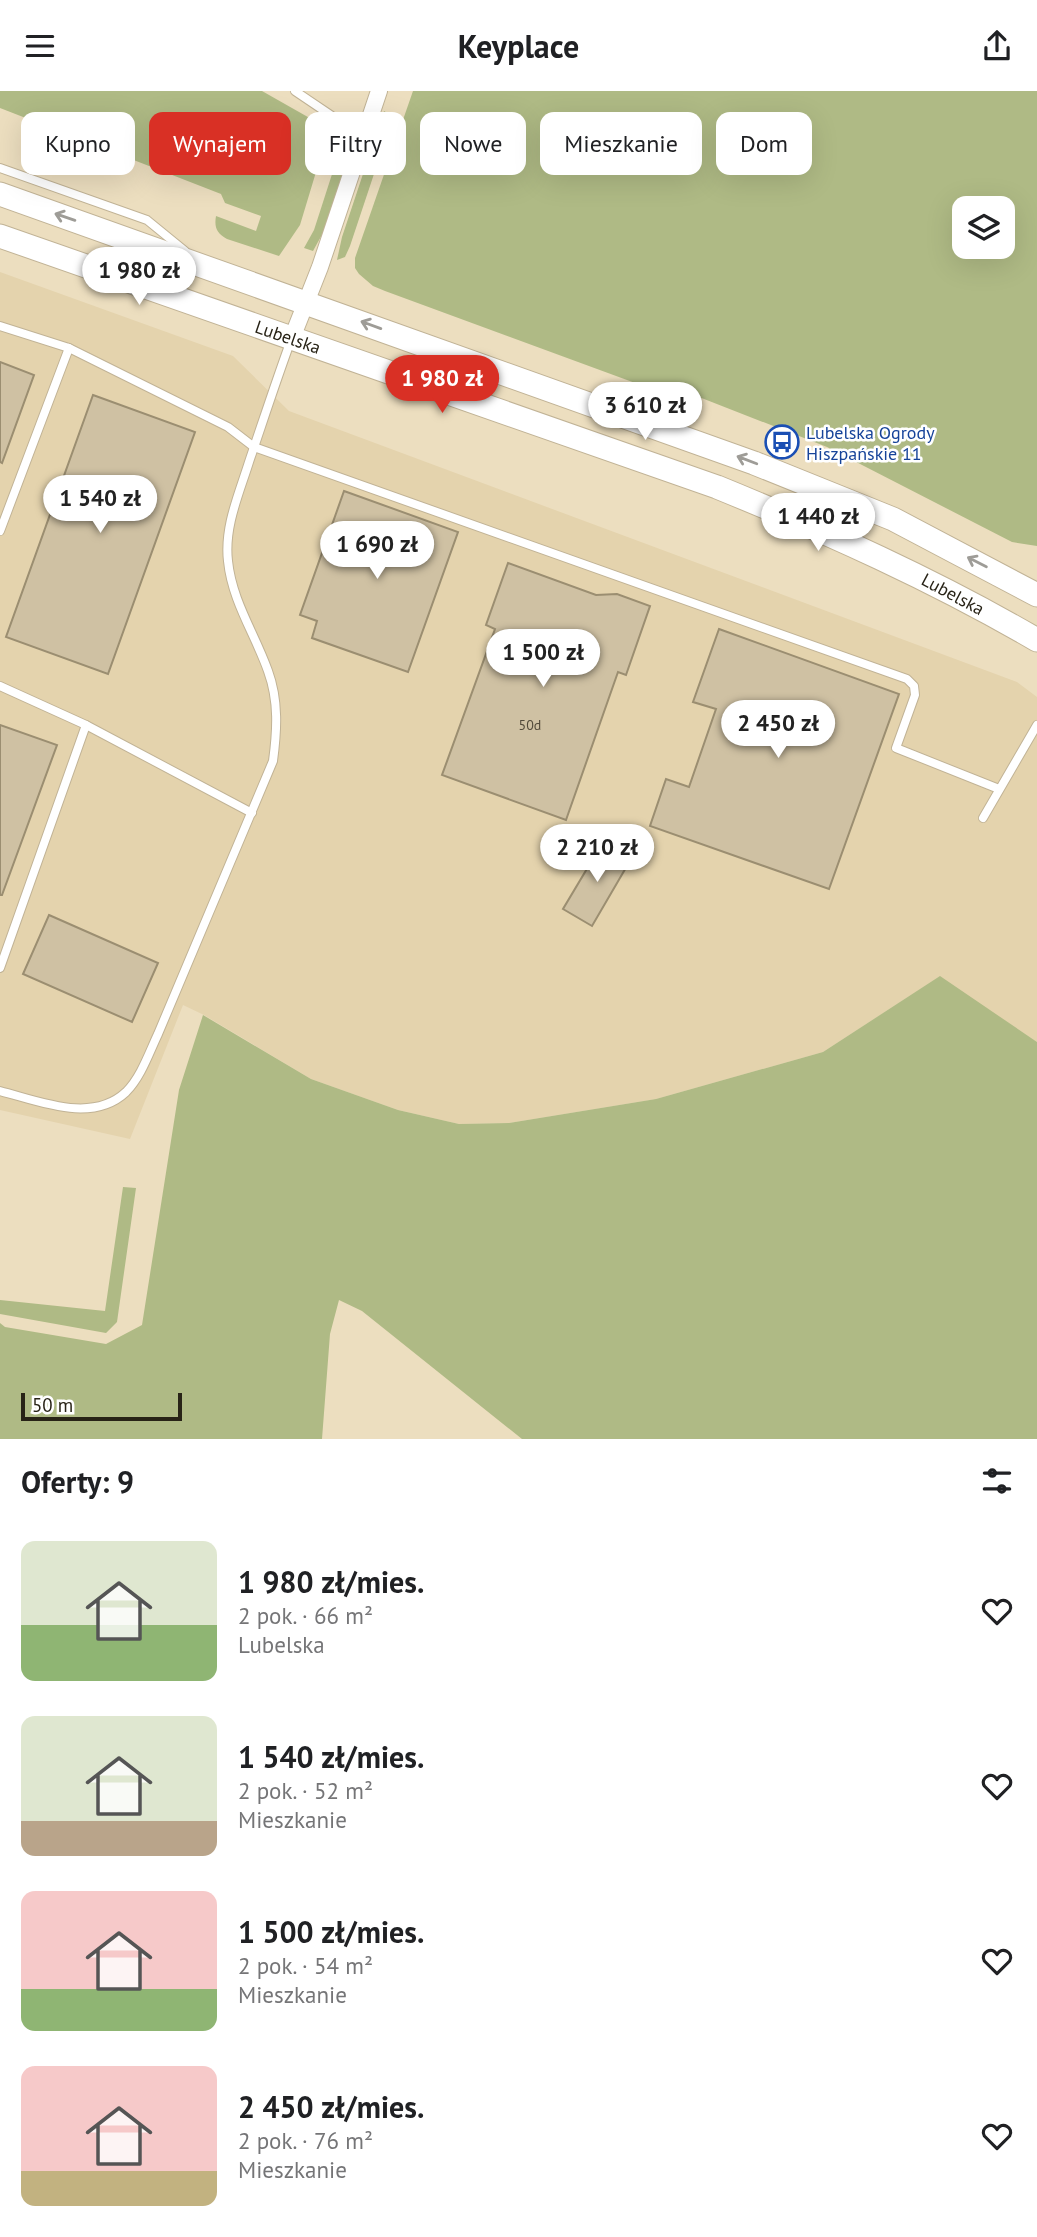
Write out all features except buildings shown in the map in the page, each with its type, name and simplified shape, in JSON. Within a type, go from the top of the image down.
[{"type":"main road","points":[[0,194],[681,435],[893,519],[1037,594]]},
{"type":"main road","name":"Lubelska","points":[[0,236],[718,487],[857,546],[960,597],[1037,640]]},
{"type":"main road","points":[[669,472],[664,457],[666,450],[669,442],[681,435]]},
{"type":"street","points":[[372,112],[379,91]]},
{"type":"street","points":[[292,338],[308,302],[351,175]]},
{"type":"lane","points":[[295,91],[326,112]]},
{"type":"lane","points":[[0,168],[147,220],[204,266]]},
{"type":"lane","points":[[0,326],[69,348],[228,427],[254,447],[907,679],[914,685],[915,695],[896,748],[999,789]]},
{"type":"lane","points":[[0,1091],[72,1109],[92,1108],[114,1102],[128,1091],[139,1075],[158,1034],[274,761],[276,706],[269,673],[239,605],[228,560],[229,531],[254,447],[292,338]]},
{"type":"lane","points":[[0,531],[69,348]]},
{"type":"lane","points":[[0,686],[86,726],[252,813]]},
{"type":"lane","points":[[983,818],[1037,725]]},
{"type":"lane","points":[[0,968],[86,726]]},
{"type":"shaded area","points":[[0,272],[233,356],[289,411],[1017,682],[1037,697],[1037,1042],[939,977],[823,1052],[656,1099],[509,1123],[459,1124],[398,1110],[311,1079],[183,1005],[130,1139],[0,1110]]},
{"type":"green space","points":[[0,91],[262,91],[305,115],[305,175],[315,175],[300,225],[279,256],[227,239],[216,227],[216,216],[256,231],[261,216],[225,203],[221,194],[172,175],[291,175],[291,112],[149,112],[149,166],[135,161],[135,112],[21,112],[21,116],[0,108]]},
{"type":"green space","points":[[413,91],[1037,91],[1037,546],[1012,542],[827,447],[699,397],[695,405],[385,291],[373,286],[355,268],[355,258],[384,175],[406,175],[406,112]]},
{"type":"green space","points":[[332,175],[342,175],[324,231],[313,251],[304,248],[314,230]]},
{"type":"green space","points":[[363,175],[374,175],[350,246],[345,257],[337,260]]},
{"type":"green space","points":[[940,976],[1037,1042],[1037,1439],[522,1439],[362,1311],[339,1300],[330,1334],[322,1439],[0,1439],[0,1323],[5,1327],[106,1344],[142,1325],[179,1090],[203,1015],[311,1079],[398,1110],[459,1124],[509,1123],[656,1099],[823,1052]]},
{"type":"green space","points":[[123,1187],[136,1188],[117,1322],[106,1333],[0,1314],[0,1300],[105,1311]]},
{"type":"place","name":"Lubelska Ogrody Hiszpańskie 11","points":[[782,442]]}]
